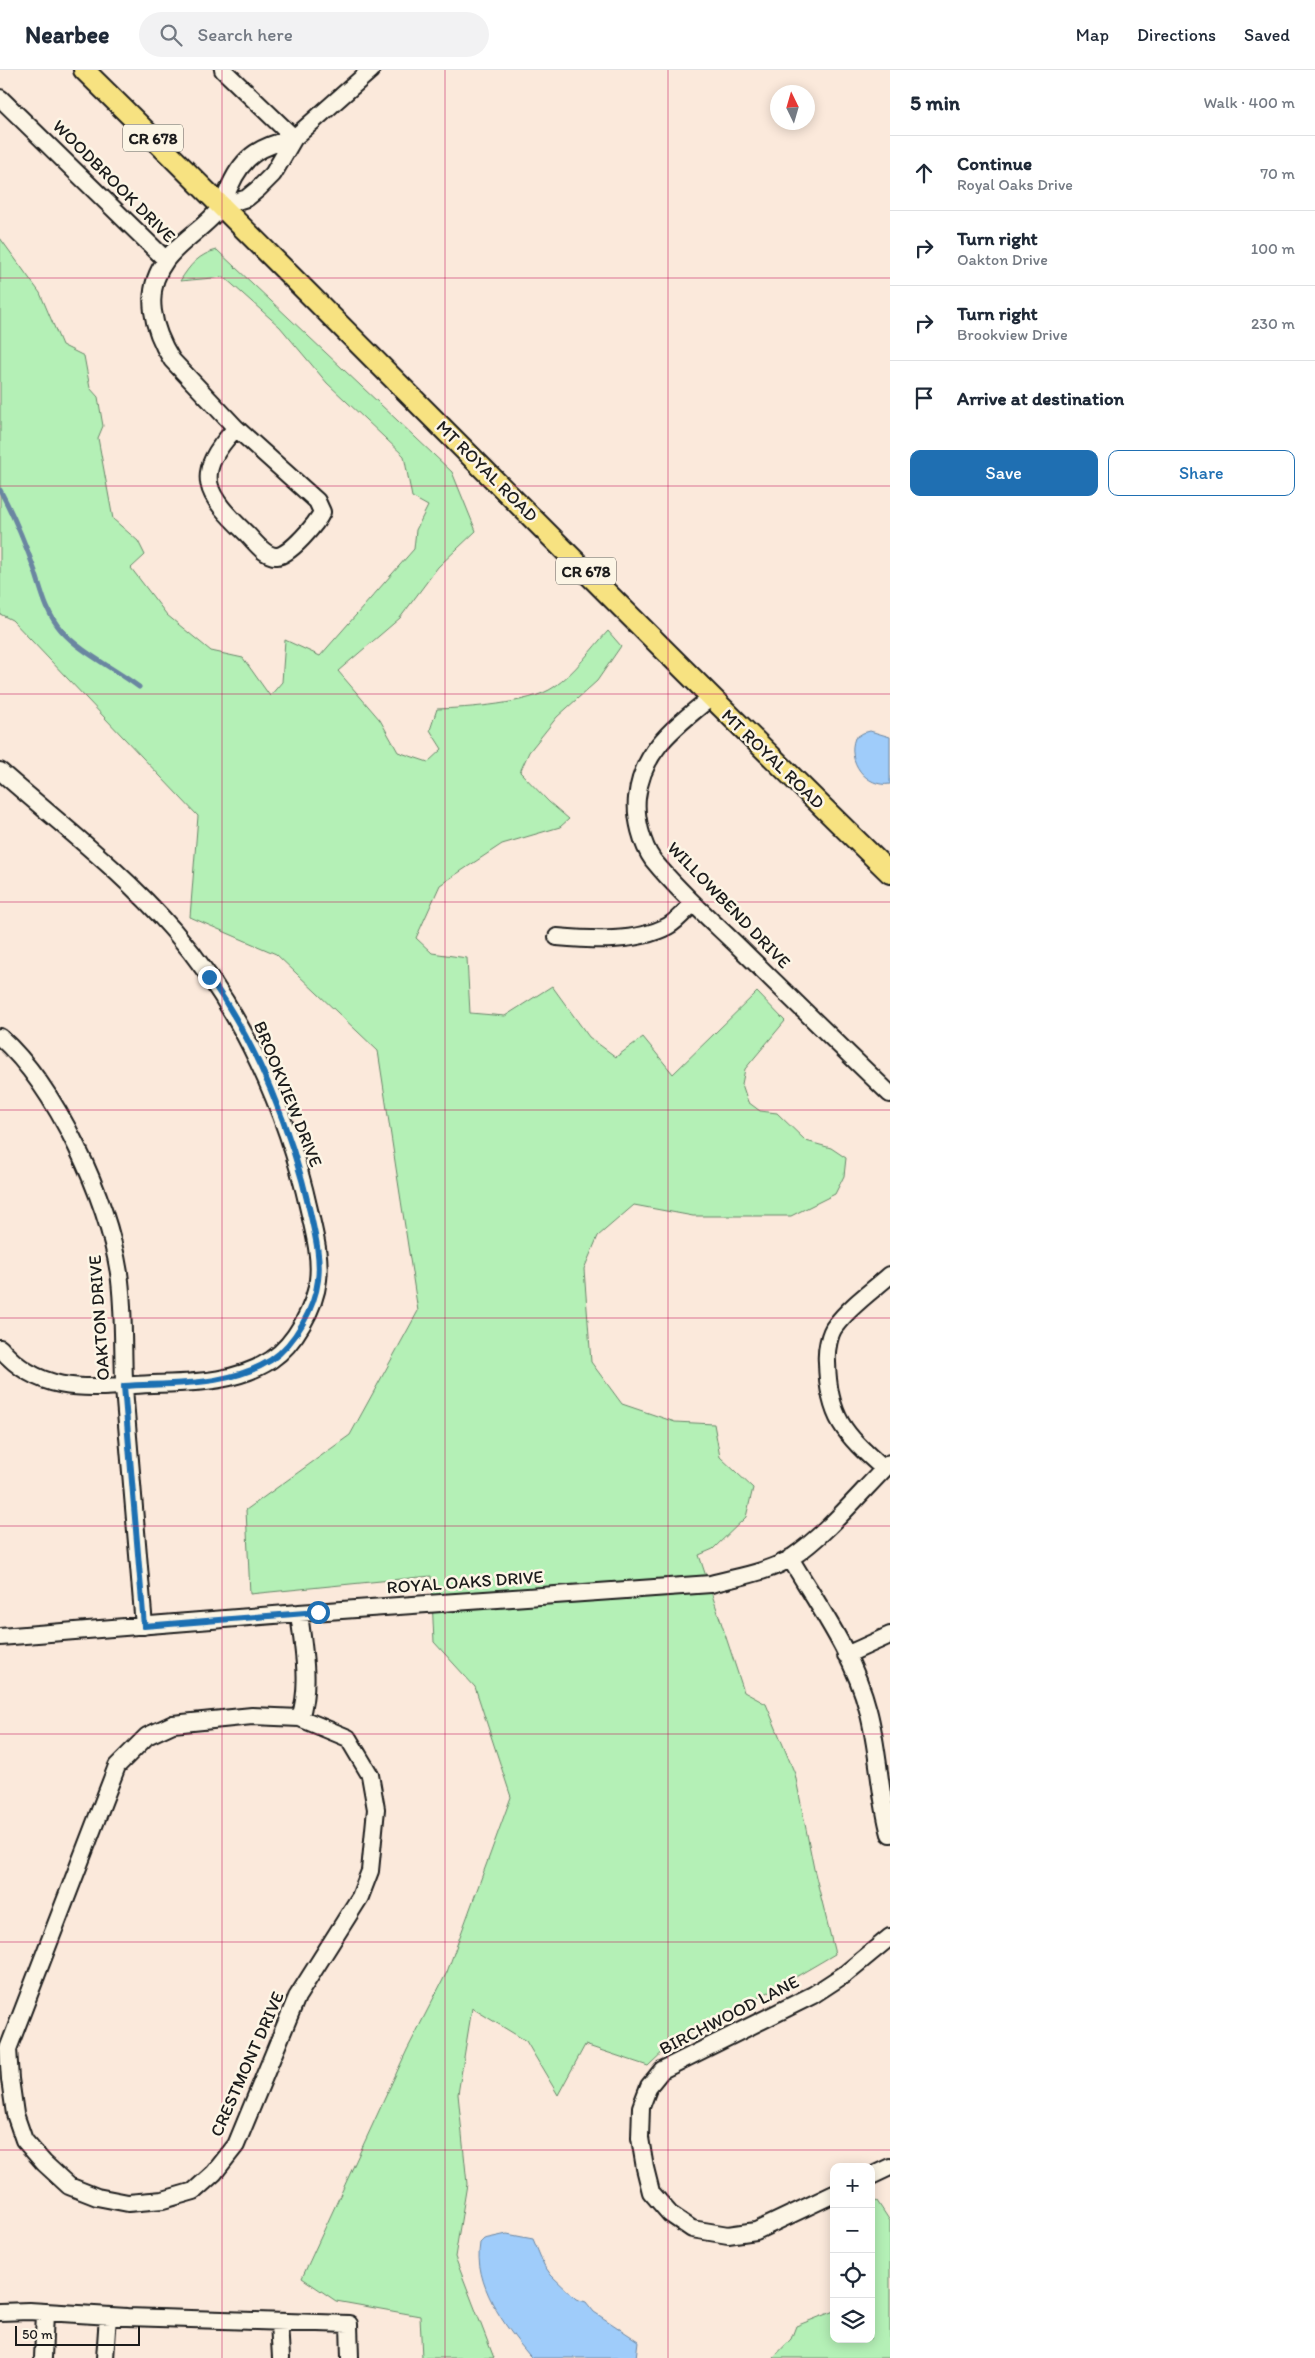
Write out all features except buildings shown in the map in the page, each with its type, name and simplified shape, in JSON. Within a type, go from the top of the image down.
[{"type":"main road","name":"MT ROYAL ROAD","points":[[84,70],[532,516],[710,698],[890,873]]},
{"type":"street","points":[[223,70],[294,138]]},
{"type":"street","points":[[222,206],[247,198],[258,189],[278,166],[294,138],[371,70]]},
{"type":"street","name":"WOODBROOK DRIVE","points":[[0,98],[166,260],[222,206]]},
{"type":"street","points":[[222,206],[230,185],[241,166],[253,154],[268,145],[294,138]]},
{"type":"street","points":[[166,260],[154,287],[152,304],[153,320],[172,360],[236,428],[317,501],[322,512],[317,522],[286,553],[277,556],[267,554],[221,510],[210,493],[208,477],[211,463],[215,453],[236,428]]},
{"type":"street","name":"WILLOWBEND DRIVE","points":[[710,698],[667,733],[652,753],[641,776],[637,800],[639,827],[652,858],[693,903],[890,1094]]},
{"type":"street","name":"BROOKVIEW DRIVE","points":[[0,771],[133,888],[175,932],[224,998],[249,1041],[278,1112],[302,1180],[319,1261],[318,1280],[310,1311],[293,1337],[273,1359],[248,1372],[217,1380],[89,1388],[57,1385],[33,1374],[9,1358],[0,1348]]},
{"type":"street","points":[[557,937],[610,938],[652,932],[669,926],[693,903]]},
{"type":"street","name":"OAKTON DRIVE","points":[[0,1037],[50,1099],[86,1165],[103,1208],[113,1241],[119,1274],[124,1386],[144,1626]]},
{"type":"street","points":[[887,1466],[860,1448],[843,1429],[835,1414],[827,1380],[826,1352],[834,1326],[890,1275]]},
{"type":"street","name":"ROYAL OAKS DRIVE","points":[[0,1637],[299,1613],[692,1586],[740,1577],[790,1558],[826,1528],[887,1466]]},
{"type":"street","points":[[790,1558],[846,1655],[868,1709],[876,1743],[890,1834]]},
{"type":"street","points":[[299,1613],[306,1670],[306,1702],[300,1718]]},
{"type":"street","points":[[846,1655],[890,1635]]},
{"type":"street","name":"CRESTMONT DRIVE","points":[[252,1716],[300,1718],[348,1738],[370,1775],[376,1809],[374,1840],[370,1871],[360,1897],[297,1997],[236,2144],[214,2173],[194,2191],[163,2200],[146,2202],[128,2203],[97,2197],[70,2186],[44,2163],[24,2140],[15,2114],[8,2049],[117,1766],[147,1736],[173,1724],[252,1716]]},
{"type":"street","name":"BIRCHWOOD LANE","points":[[830,2196],[756,2231],[728,2235],[692,2230],[670,2214],[651,2192],[640,2138],[641,2107],[649,2086],[662,2070],[813,1995],[845,1974],[890,1937]]},
{"type":"street","points":[[875,2174],[890,2167]]},
{"type":"street","points":[[0,2312],[45,2312],[127,2317],[348,2324],[350,2358]]},
{"type":"street","points":[[43,2358],[45,2312]]},
{"type":"street","points":[[106,2358],[108,2316]]},
{"type":"street","points":[[278,2322],[281,2358]]},
{"type":"green space","points":[[0,238],[40,293],[62,345],[84,356],[90,388],[98,397],[103,426],[98,438],[113,519],[138,541],[145,555],[131,568],[167,615],[211,651],[243,658],[270,696],[282,682],[285,640],[320,656],[414,549],[416,530],[428,506],[412,497],[404,456],[327,383],[280,327],[224,277],[180,281],[195,261],[205,254],[217,250],[452,472],[476,531],[438,567],[400,618],[338,671],[380,720],[398,752],[428,762],[442,749],[430,730],[437,709],[498,704],[543,693],[569,675],[608,631],[621,646],[597,681],[557,717],[529,752],[520,772],[549,802],[569,819],[560,827],[502,844],[440,885],[416,938],[432,953],[467,958],[470,1013],[505,1016],[552,986],[589,1037],[616,1057],[643,1037],[673,1074],[757,992],[785,1021],[745,1069],[742,1084],[748,1102],[760,1111],[777,1113],[806,1141],[831,1148],[846,1158],[844,1176],[835,1194],[791,1216],[693,1216],[634,1205],[598,1236],[584,1269],[591,1362],[622,1404],[675,1422],[714,1424],[720,1457],[753,1488],[746,1517],[713,1549],[699,1555],[744,1692],[766,1704],[795,1774],[814,1869],[835,1954],[782,1985],[671,2044],[648,2066],[585,2045],[558,2095],[526,2041],[472,2008],[458,2094],[467,2184],[455,2257],[494,2358],[422,2358],[420,2316],[336,2301],[302,2278],[407,2050],[447,1972],[511,1797],[475,1687],[434,1642],[431,1576],[250,1594],[246,1510],[350,1435],[418,1311],[378,1051],[276,954],[190,917],[198,816],[12,620],[0,614]]},
{"type":"green space","points":[[877,2201],[890,2221],[890,2358],[773,2358],[791,2339],[796,2326],[830,2313],[830,2343],[875,2343],[875,2202]]},
{"type":"water","points":[[870,731],[890,737],[890,784],[873,782],[860,771],[856,764],[853,755],[855,738]]},
{"type":"water","points":[[507,2234],[533,2239],[544,2265],[551,2275],[576,2299],[586,2302],[594,2312],[638,2341],[636,2358],[532,2358],[510,2331],[492,2303],[481,2274],[480,2243],[484,2239]]},
{"type":"waterway","points":[[0,490],[19,530],[45,602],[56,623],[78,646],[139,687]]},
{"type":"route","points":[[209,977],[224,998],[249,1041],[278,1112],[302,1180],[319,1261],[318,1280],[310,1311],[293,1337],[273,1359],[248,1372],[217,1380],[124,1386],[144,1626],[318,1612]]}]
